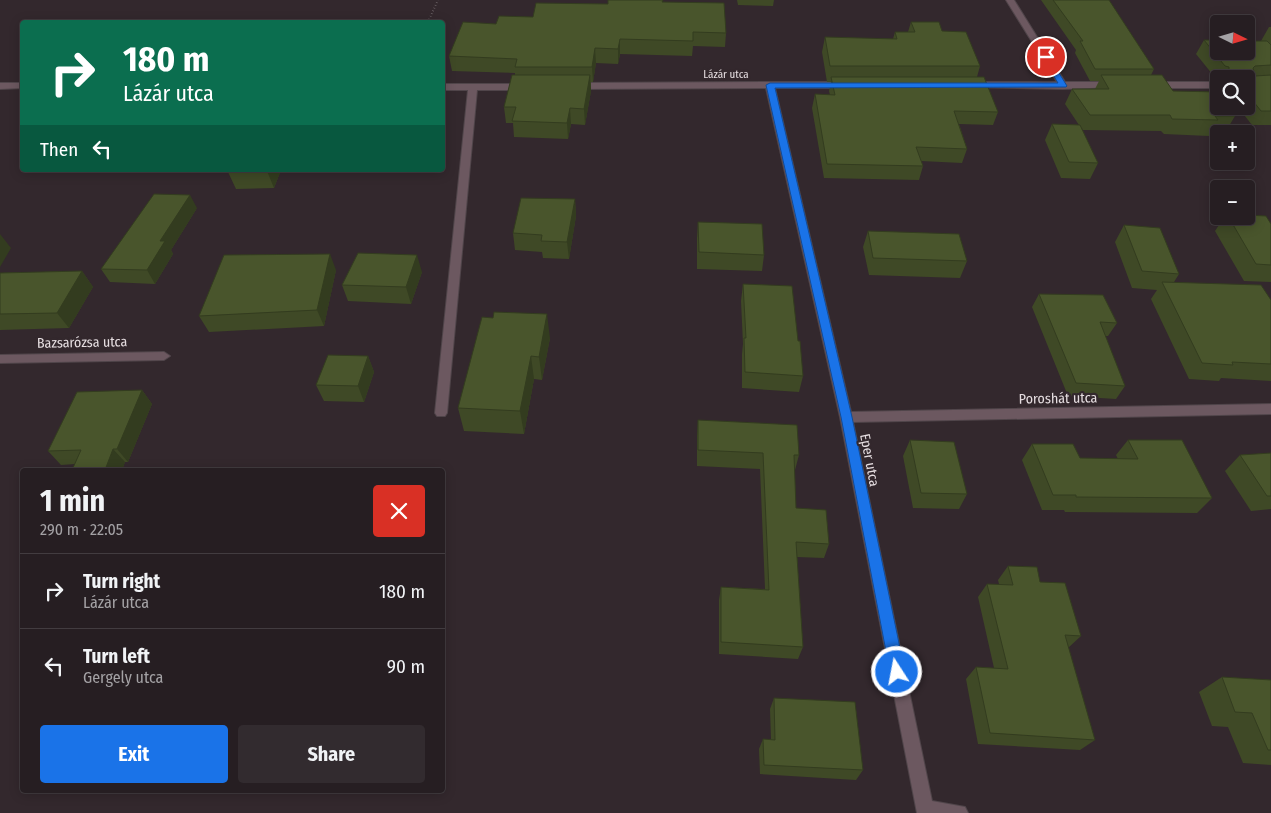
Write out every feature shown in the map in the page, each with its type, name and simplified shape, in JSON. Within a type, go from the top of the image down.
[{"type":"street","points":[[1010,0],[1064,86]]},
{"type":"street","name":"Eper utca","points":[[770,85],[846,417],[925,811]]},
{"type":"street","points":[[959,86],[1122,85]]},
{"type":"street","points":[[1141,85],[1210,85]]},
{"type":"street","points":[[0,86],[20,86]]},
{"type":"street","points":[[445,87],[533,86]]},
{"type":"street","name":"Lázár utca","points":[[562,86],[860,86]]},
{"type":"street","points":[[441,413],[473,87]]},
{"type":"street","name":"Bazsarózsa utca","points":[[0,359],[164,356]]},
{"type":"street","name":"Poroshát utca","points":[[846,417],[1271,409]]},
{"type":"street","points":[[925,811],[959,813]]},
{"type":"path","points":[[429,20],[438,0]]},
{"type":"building","points":[[608,0],[724,3],[726,33],[693,32],[693,41],[620,39],[618,49],[595,48],[592,67],[515,67],[517,59],[449,56],[463,22],[496,24],[499,16],[533,17],[536,3],[608,4]]},
{"type":"building","points":[[1053,0],[1109,0],[1154,69],[1095,69],[1080,41],[1083,41]]},
{"type":"building","points":[[911,22],[939,22],[942,31],[966,32],[980,66],[830,66],[825,37],[897,39],[895,32],[915,32]]},
{"type":"building","points":[[1204,40],[1210,40],[1210,47]]},
{"type":"building","points":[[1255,41],[1267,41],[1271,45],[1271,65],[1255,66],[1254,70],[1229,70],[1229,67],[1225,66],[1220,60],[1255,60]]},
{"type":"building","points":[[512,75],[590,75],[584,109],[570,108],[567,123],[512,121],[516,107],[504,107]]},
{"type":"building","points":[[1101,75],[1162,75],[1173,91],[1210,92],[1210,115],[1235,116],[1215,116],[1218,120],[1172,119],[1170,115],[1090,115],[1072,89],[1109,89]]},
{"type":"building","points":[[1271,75],[1271,111],[1261,111],[1255,103],[1255,76]]},
{"type":"building","points":[[831,77],[984,77],[998,112],[954,111],[967,149],[916,147],[923,166],[827,164],[815,94],[835,95]]},
{"type":"building","points":[[1052,124],[1080,125],[1098,163],[1069,162]]},
{"type":"building","points":[[154,194],[190,195],[160,241],[165,241],[147,270],[101,269]]},
{"type":"building","points":[[521,198],[575,199],[567,242],[541,241],[542,235],[513,233]]},
{"type":"building","points":[[1255,215],[1266,216],[1271,224],[1271,265],[1256,264],[1233,225],[1255,225]]},
{"type":"building","points":[[698,222],[762,224],[764,255],[699,252]]},
{"type":"building","points":[[1124,225],[1160,228],[1179,274],[1142,271]]},
{"type":"building","points":[[868,231],[959,234],[967,261],[873,258]]},
{"type":"building","points":[[358,253],[417,255],[406,287],[342,285]]},
{"type":"building","points":[[330,254],[317,310],[199,316],[224,255]]},
{"type":"building","points":[[82,271],[57,313],[0,314],[0,273]]},
{"type":"building","points":[[1162,282],[1261,285],[1271,300],[1271,364],[1232,362],[1233,365],[1202,363]]},
{"type":"building","points":[[743,284],[792,286],[803,376],[745,372],[744,338],[746,338]]},
{"type":"building","points":[[1039,294],[1103,295],[1117,323],[1100,322],[1125,386],[1076,383]]},
{"type":"building","points":[[494,312],[547,314],[539,357],[531,356],[520,411],[458,408],[482,317],[493,318]]},
{"type":"building","points":[[328,355],[368,356],[358,386],[316,385]]},
{"type":"building","points":[[142,390],[117,449],[113,449],[106,468],[73,468],[81,450],[48,451],[77,392]]},
{"type":"building","points":[[698,420],[797,425],[799,455],[794,455],[796,508],[826,510],[829,544],[796,542],[803,647],[721,642],[721,587],[769,590],[763,453],[698,450]]},
{"type":"building","points":[[910,440],[954,442],[967,494],[921,493]]},
{"type":"building","points":[[1128,440],[1182,440],[1212,498],[1076,497],[1076,495],[1053,495],[1032,444],[1073,444],[1080,458],[1138,459]]},
{"type":"building","points":[[1271,453],[1271,496],[1267,496],[1240,455]]},
{"type":"building","points":[[1008,566],[1037,567],[1040,582],[1065,583],[1081,636],[1065,635],[1095,740],[990,733],[976,667],[1008,669],[987,584],[1013,585]]},
{"type":"building","points":[[1222,677],[1271,680],[1271,750],[1268,750],[1252,713],[1235,712]]},
{"type":"building","points":[[774,698],[855,702],[863,770],[764,765],[763,739],[775,740]]},
{"type":"route","points":[[897,672],[846,417],[770,85],[1064,86],[1046,57]]}]
